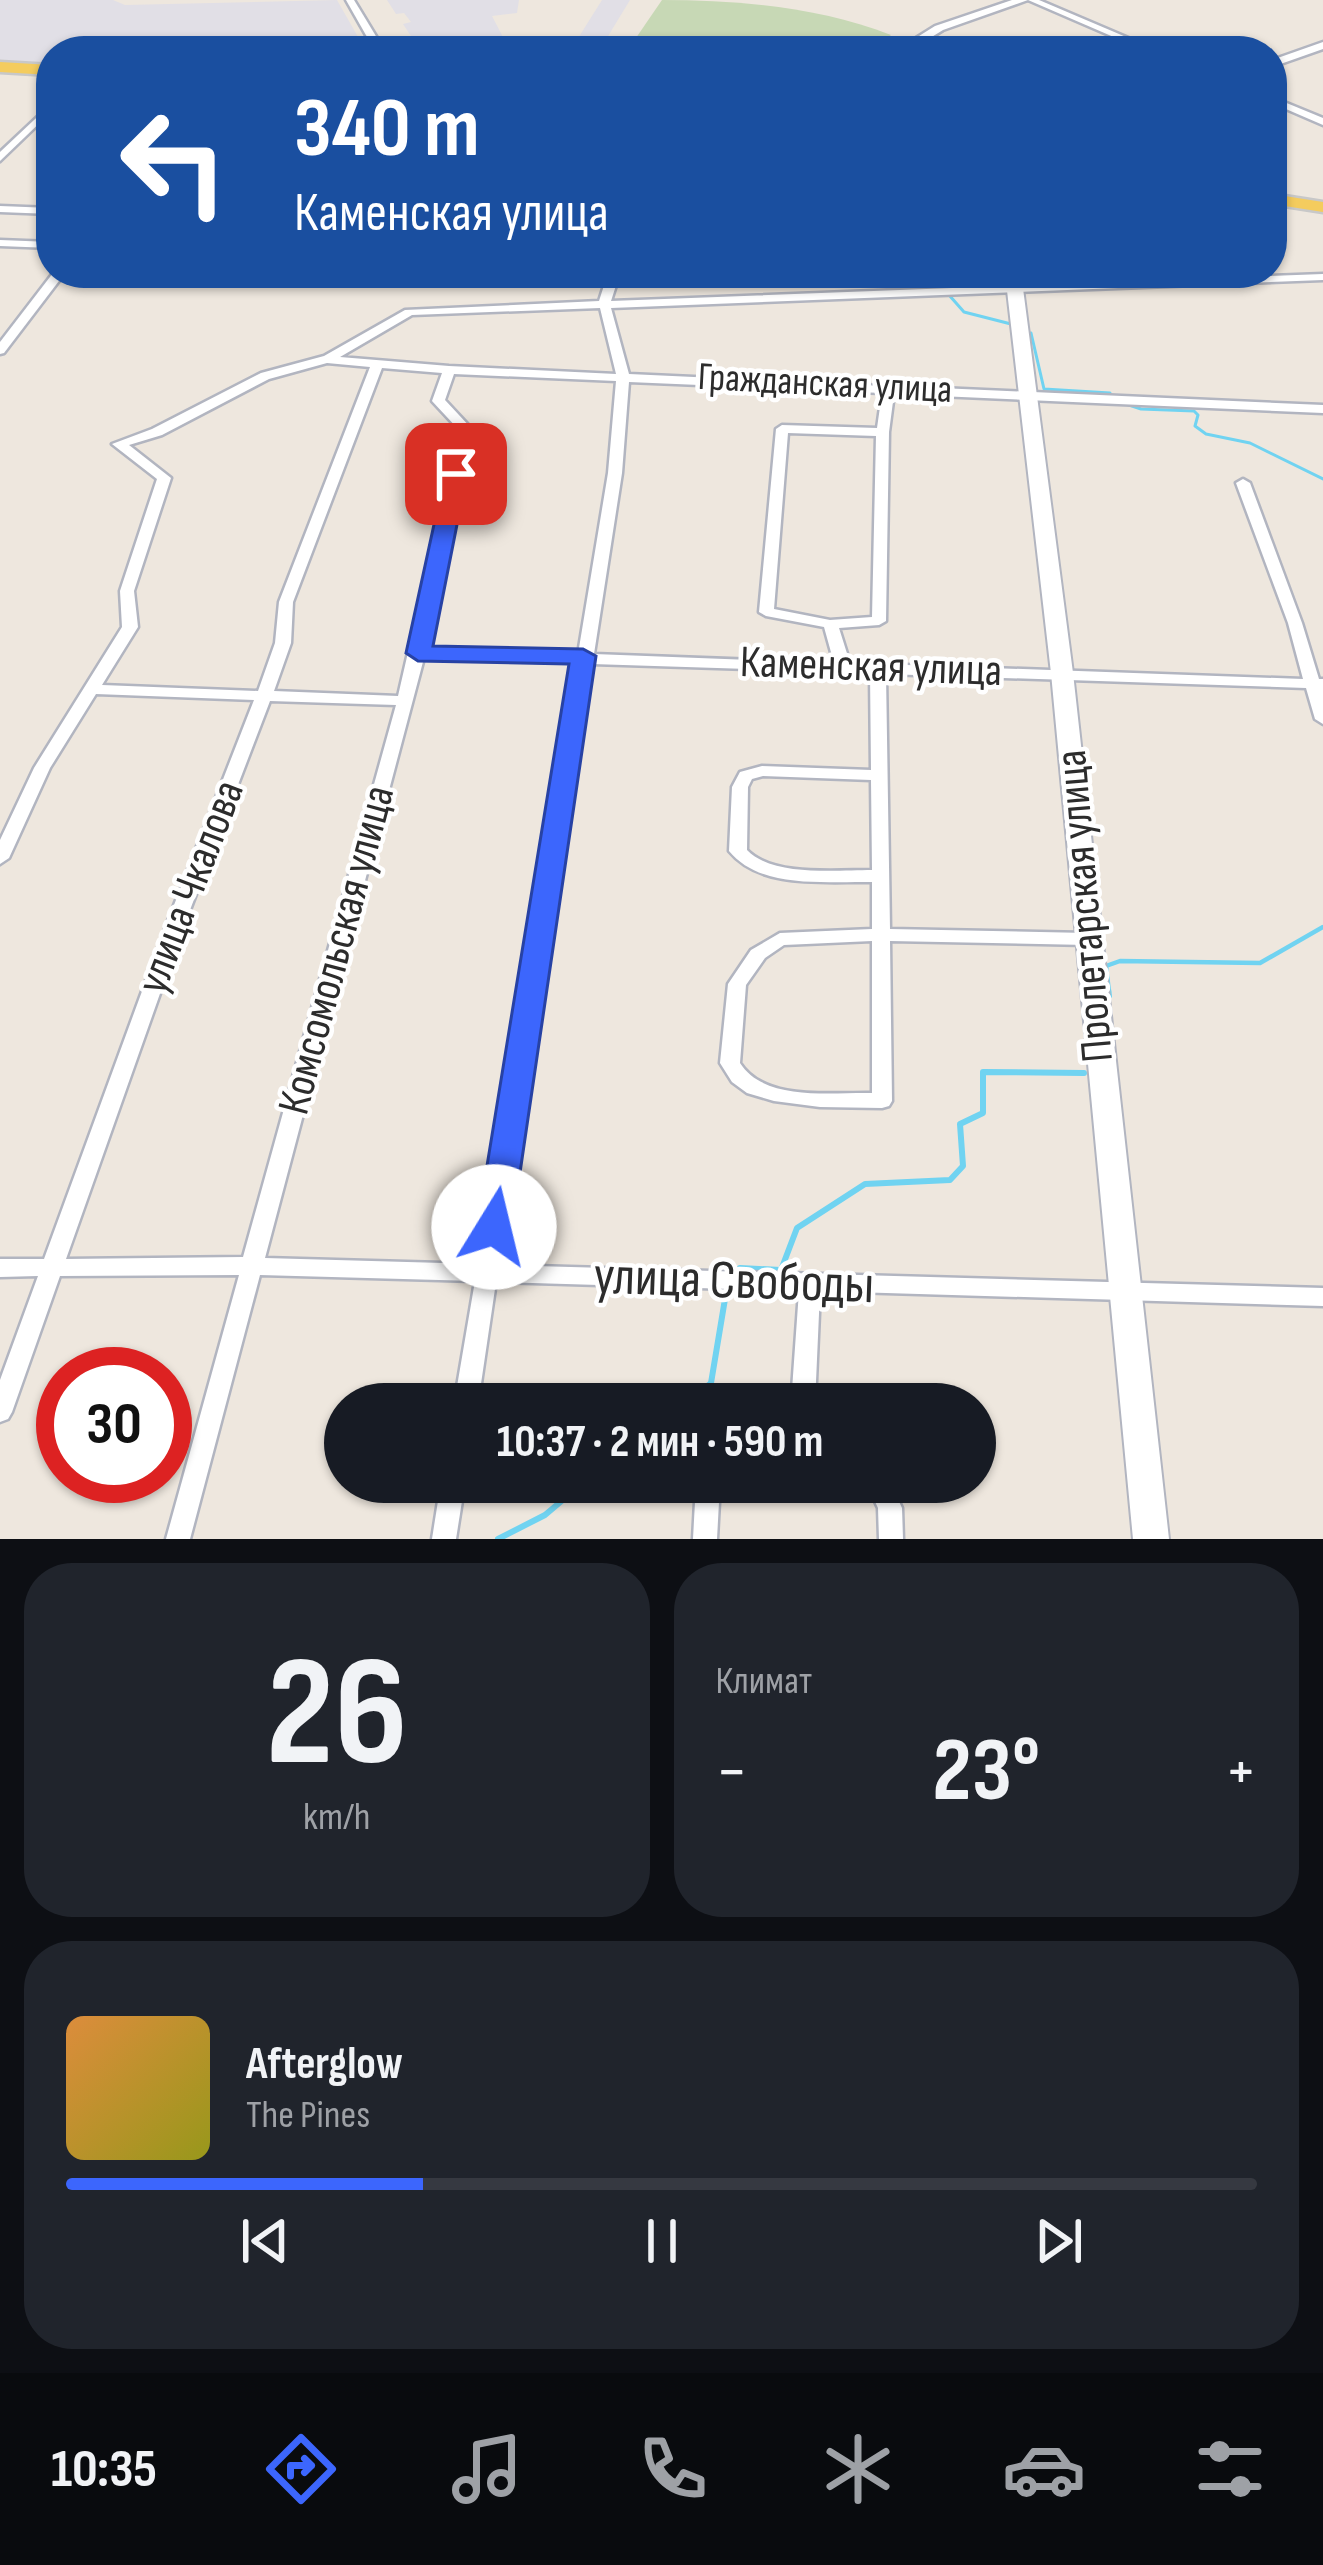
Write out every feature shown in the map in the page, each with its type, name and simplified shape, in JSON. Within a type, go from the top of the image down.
[{"type":"main road","points":[[0,67],[36,69]]},
{"type":"main road","points":[[1287,201],[1323,207]]},
{"type":"main road","name":"Пролетарская улица","points":[[1016,288],[1063,673],[1151,1539]]},
{"type":"street","points":[[350,0],[371,36]]},
{"type":"street","points":[[926,36],[1023,0]]},
{"type":"street","points":[[1032,0],[1118,36]]},
{"type":"street","points":[[1287,58],[1323,45]]},
{"type":"street","points":[[1287,106],[1323,122]]},
{"type":"street","points":[[0,158],[36,122]]},
{"type":"street","points":[[0,209],[36,210]]},
{"type":"street","points":[[0,244],[36,245]]},
{"type":"street","points":[[1287,278],[1323,278]]},
{"type":"street","points":[[0,350],[48,288]]},
{"type":"street","points":[[469,1383],[615,473],[623,375],[604,303],[609,288]]},
{"type":"street","points":[[0,858],[42,768],[130,627],[128,591],[164,478],[119,445],[158,432],[265,376],[328,359],[409,312],[884,288]]},
{"type":"street","name":"Гражданская улица","points":[[328,359],[449,370],[1323,409]]},
{"type":"street","name":"улица Чкалова","points":[[0,1412],[283,643],[286,602],[378,363]]},
{"type":"street","name":"Комсомольская улица","points":[[178,1539],[418,653],[466,429],[438,401],[449,370]]},
{"type":"street","points":[[883,432],[782,429],[766,612],[830,624],[879,621],[883,432],[890,387]]},
{"type":"street","points":[[1243,483],[1316,684],[1323,719]]},
{"type":"street","points":[[830,624],[843,666]]},
{"type":"street","name":"Каменская улица","points":[[418,653],[1316,684]]},
{"type":"street","points":[[878,668],[880,776],[879,876],[880,935],[882,1101],[761,1093],[741,1082],[730,1064],[736,984],[758,954],[780,939],[796,935],[880,935],[1088,939]]},
{"type":"street","points":[[92,689],[406,701]]},
{"type":"street","points":[[879,876],[770,870],[750,865],[738,851],[740,787],[746,776],[762,771],[880,776]]},
{"type":"street","name":"улица Свободы","points":[[0,1268],[250,1266],[1323,1297]]},
{"type":"street","points":[[804,1383],[810,1283]]},
{"type":"street","points":[[443,1539],[449,1503]]},
{"type":"street","points":[[705,1539],[707,1503]]},
{"type":"street","points":[[888,1503],[891,1539]]},
{"type":"shaded area","points":[[0,0],[113,0],[125,5],[337,0],[357,36],[36,36],[36,62],[0,60]]},
{"type":"shaded area","points":[[387,0],[519,0],[517,13],[492,16],[502,36],[411,36],[403,24],[411,22],[404,13],[396,14]]},
{"type":"shaded area","points":[[602,0],[630,0],[608,36],[579,36]]},
{"type":"green space","points":[[662,0],[779,7],[891,35],[890,36],[637,36]]},
{"type":"waterway","points":[[949,295],[964,312],[1011,324]]},
{"type":"waterway","points":[[1031,333],[1044,389],[1110,393]]},
{"type":"waterway","points":[[1123,403],[1141,409],[1194,411],[1198,415],[1195,426],[1206,434],[1250,443],[1323,479]]},
{"type":"waterway","points":[[1109,992],[1106,966],[1120,961],[1260,963],[1323,927]]},
{"type":"waterway","points":[[1108,989],[1109,996]]},
{"type":"waterway","points":[[740,1268],[781,1270],[797,1228],[865,1184],[950,1180],[963,1166],[960,1124],[983,1113],[983,1072],[1084,1073]]},
{"type":"waterway","points":[[711,1383],[726,1293]]},
{"type":"waterway","points":[[498,1539],[559,1503]]},
{"type":"route","points":[[456,474],[418,653],[583,656],[494,1227]]}]
